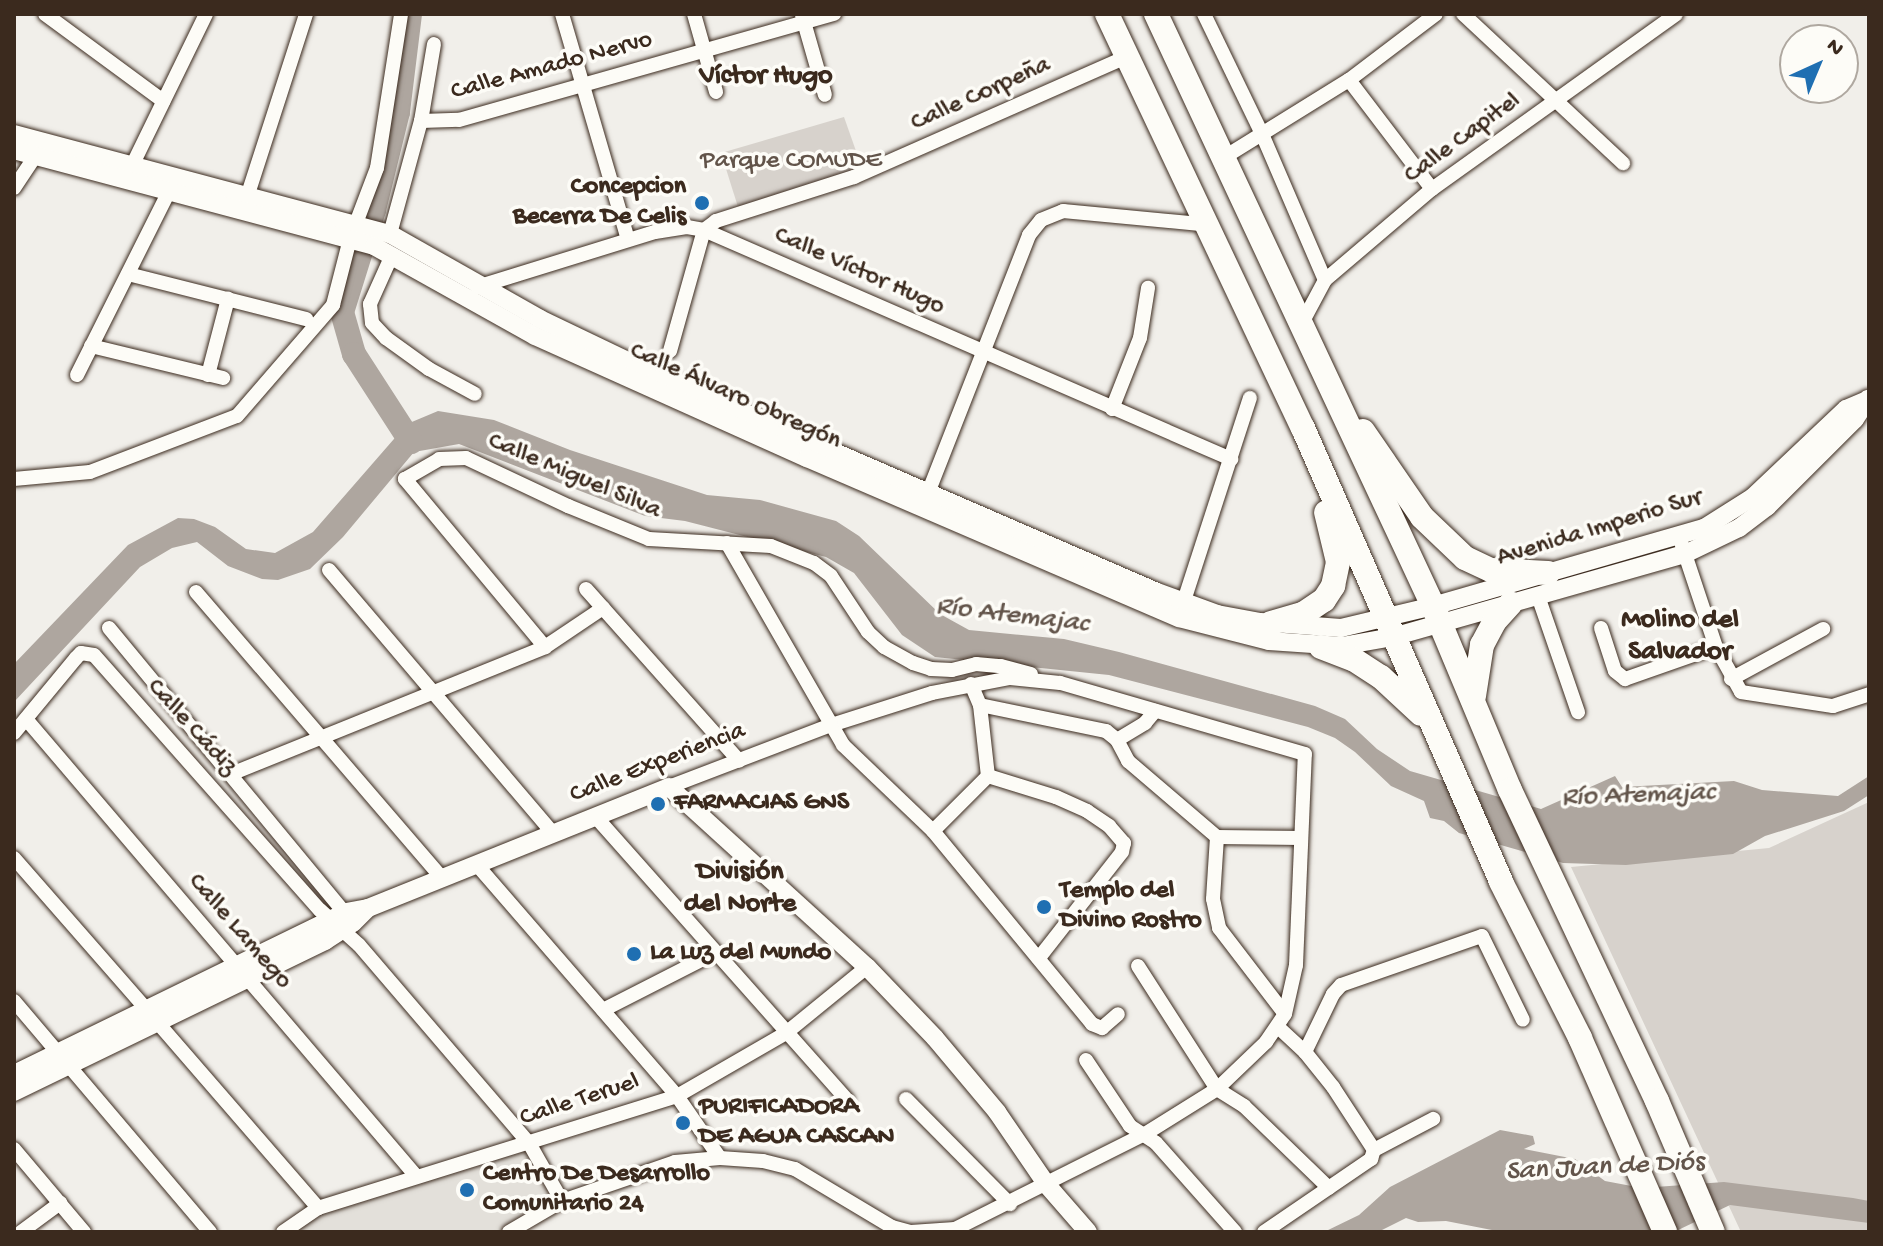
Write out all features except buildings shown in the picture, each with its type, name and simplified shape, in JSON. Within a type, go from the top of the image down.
[{"type":"highway","points":[[1107,14],[1210,225],[1303,428],[1501,882],[1580,1038],[1665,1232]]},
{"type":"highway","points":[[1156,14],[1437,615],[1510,790],[1657,1101],[1713,1232]]},
{"type":"highway","points":[[1334,397],[1362,429],[1422,517],[1457,552],[1491,570],[1548,573]]},
{"type":"highway","points":[[1271,623],[1295,618],[1318,605],[1329,593],[1338,571],[1337,554],[1303,428]]},
{"type":"highway","points":[[1474,702],[1482,645],[1494,622],[1511,603]]},
{"type":"highway","points":[[1321,647],[1353,659],[1381,677],[1408,700],[1436,734]]},
{"type":"street","points":[[45,14],[163,101]]},
{"type":"street","points":[[128,172],[206,14]]},
{"type":"street","points":[[248,194],[306,14]]},
{"type":"street","points":[[14,479],[90,472],[237,416],[333,305],[377,168],[401,14]]},
{"type":"street","points":[[562,14],[628,240]]},
{"type":"street","points":[[694,14],[716,92]]},
{"type":"street","name":"Calle Amado Nervo","points":[[421,121],[459,120],[704,51],[803,19],[834,14]]},
{"type":"street","points":[[1204,14],[1262,134],[1325,280]]},
{"type":"street","points":[[1223,158],[1349,80],[1436,14]]},
{"type":"street","points":[[1463,14],[1623,163]]},
{"type":"street","name":"Calle Capitel","points":[[1301,325],[1325,280],[1432,189],[1676,14]]},
{"type":"street","points":[[803,19],[825,95]]},
{"type":"street","points":[[434,44],[421,121],[370,304],[372,323],[386,338],[429,369],[475,394]]},
{"type":"street","name":"Calle Corpeña","points":[[704,230],[736,212],[807,195],[854,177],[1126,57]]},
{"type":"street","points":[[1349,80],[1432,189]]},
{"type":"street","name":"Calle Álvaro Obregón","points":[[14,134],[40,149],[128,172],[248,194],[386,242],[481,285],[540,319],[657,375],[928,493],[1228,633],[1321,647],[1437,615]]},
{"type":"street","points":[[14,188],[40,149]]},
{"type":"street","name":"Calle Álvaro Obregón","points":[[14,150],[40,149]]},
{"type":"street","name":"Calle Álvaro Obregón","points":[[128,172],[169,191],[356,231]]},
{"type":"street","points":[[77,375],[169,191]]},
{"type":"street","points":[[928,493],[1029,235],[1041,220],[1063,211],[1210,225]]},
{"type":"street","name":"Calle Víctor Hugo","points":[[457,293],[628,240],[687,227],[704,230],[982,354],[1231,459]]},
{"type":"street","points":[[670,351],[704,230]]},
{"type":"street","name":"Calle Álvaro Obregón","points":[[386,242],[457,293],[535,336],[807,458],[1181,610],[1271,623],[1341,628],[1389,627]]},
{"type":"street","points":[[128,274],[306,319]]},
{"type":"street","points":[[1112,409],[1140,338],[1148,288]]},
{"type":"street","points":[[91,346],[215,377],[228,299]]},
{"type":"street","points":[[1181,610],[1250,398]]},
{"type":"street","name":"Avenida Imperio Sur","points":[[1437,615],[1538,596],[1682,545],[1753,497],[1846,409],[1869,399]]},
{"type":"street","name":"Calle Miguel Silva","points":[[545,647],[405,479],[439,459],[466,458],[568,506],[649,539],[771,546],[814,563],[844,592],[868,632],[884,647],[913,663],[931,669],[952,670],[976,664],[1001,666],[1027,671],[1039,679]]},
{"type":"street","points":[[727,543],[831,725],[863,767],[933,831],[1096,1027],[1102,1028],[1118,1014]]},
{"type":"street","points":[[1682,545],[1716,647],[1731,679],[1745,694],[1783,696],[1821,705],[1843,703],[1869,694]]},
{"type":"street","name":"Avenida Imperio Sur","points":[[1437,615],[1548,573],[1682,545]]},
{"type":"street","points":[[329,570],[553,833]]},
{"type":"street","points":[[586,589],[739,761]]},
{"type":"street","points":[[196,592],[443,879]]},
{"type":"street","points":[[1538,596],[1578,712]]},
{"type":"street","points":[[231,774],[545,647],[603,608]]},
{"type":"street","points":[[109,628],[231,774],[359,945],[529,1143],[562,1201]]},
{"type":"street","points":[[1601,628],[1615,671],[1625,679],[1716,647]]},
{"type":"street","points":[[1731,679],[1823,629]]},
{"type":"street","name":"Calle Cádiz","points":[[14,733],[81,653],[94,655],[343,922]]},
{"type":"street","name":"Calle Experiencia","points":[[14,1092],[64,1059],[243,974],[368,908],[595,816],[831,725],[971,684],[1010,678],[1039,679]]},
{"type":"street","points":[[509,1232],[562,1201],[675,1162],[720,1158],[763,1161],[795,1169],[872,1217],[911,1232],[955,1229],[1145,1134],[1217,1089],[1252,1058],[1281,1021],[1296,965],[1305,754],[1039,679]]},
{"type":"street","points":[[971,684],[980,705],[988,776]]},
{"type":"street","points":[[980,705],[1094,728],[1117,740],[1128,761],[1217,837],[1301,838]]},
{"type":"street","points":[[1117,740],[1145,723],[1155,711]]},
{"type":"street","name":"Calle Lamego","points":[[26,719],[416,1176]]},
{"type":"street","points":[[933,831],[988,776]]},
{"type":"street","points":[[988,776],[1056,797],[1087,811],[1109,826],[1124,843],[1122,852],[1039,958]]},
{"type":"street","points":[[669,787],[867,967],[935,1038],[997,1112],[1047,1185],[1088,1232]]},
{"type":"street","points":[[595,816],[847,1100]]},
{"type":"street","points":[[1217,837],[1214,914],[1227,940],[1281,1021],[1344,1102],[1374,1150]]},
{"type":"street","points":[[14,858],[318,1208]]},
{"type":"street","points":[[477,865],[677,1096],[720,1158]]},
{"type":"street","points":[[1305,1052],[1333,994],[1341,985],[1482,936],[1523,1020]]},
{"type":"street","points":[[603,1010],[715,953]]},
{"type":"street","points":[[1138,966],[1217,1089],[1244,1106],[1329,1188]]},
{"type":"street","name":"Calle Teruel","points":[[283,1232],[318,1208],[677,1096],[786,1033],[867,967]]},
{"type":"street","points":[[14,1001],[210,1232]]},
{"type":"street","name":"Calle Experiencia","points":[[14,1074],[64,1059]]},
{"type":"street","points":[[1086,1060],[1130,1126],[1145,1134],[1235,1232]]},
{"type":"street","points":[[906,1099],[1010,1204]]},
{"type":"street","points":[[1264,1232],[1371,1159],[1374,1150],[1433,1119]]},
{"type":"street","points":[[14,1149],[84,1232]]},
{"type":"street","points":[[21,1232],[60,1203]]},
{"type":"shaded area","points":[[530,1145],[560,1200],[500,1232],[285,1232],[321,1210]]},
{"type":"green space","name":"Parque COMUDE","points":[[844,117],[862,168],[738,207],[721,153]]},
{"type":"green space","points":[[1869,802],[1869,1232],[1741,1232],[1571,867],[1769,848]]},
{"type":"water","name":"Río Atemajac","points":[[438,411],[494,420],[570,450],[707,495],[760,500],[836,521],[859,536],[940,614],[969,630],[1064,639],[1315,706],[1345,719],[1377,749],[1410,771],[1541,809],[1615,776],[1622,787],[1734,781],[1762,790],[1838,796],[1869,776],[1869,795],[1844,811],[1765,836],[1733,854],[1626,865],[1563,863],[1459,833],[1444,821],[1430,818],[1424,801],[1391,786],[1335,738],[1308,727],[1109,675],[935,657],[902,635],[854,573],[826,557],[685,521],[645,516],[459,444],[414,452],[343,537],[310,569],[278,580],[262,579],[228,566],[197,542],[172,548],[140,567],[14,702],[14,664],[128,545],[178,518],[194,519],[215,527],[246,549],[275,553],[313,532],[407,424]]},
{"type":"water","points":[[1500,1130],[1533,1136],[1535,1144],[1524,1149],[1575,1159],[1605,1181],[1642,1188],[1724,1182],[1853,1198],[1869,1201],[1869,1223],[1730,1205],[1674,1232],[1502,1232],[1446,1221],[1418,1222],[1406,1218],[1378,1232],[1324,1232],[1359,1215],[1390,1187]]},
{"type":"waterway","points":[[410,14],[398,112],[374,210],[342,312],[354,354],[411,442]]},
{"type":"place","name":"Concepcion Becerra De Celis","points":[[702,203]]},
{"type":"place","name":"FARMACIAS GNS","points":[[658,804]]},
{"type":"place","name":"Templo del Divino Rostro","points":[[1044,907]]},
{"type":"place","name":"La Luz del Mundo","points":[[634,954]]},
{"type":"place","name":"PURIFICADORA DE AGUA CASCAN","points":[[683,1123]]},
{"type":"place","name":"Centro De Desarrollo Comunitario 24","points":[[467,1190]]},
{"type":"district","name":"Víctor Hugo","points":[[766,77]]},
{"type":"district","name":"Molino del Salvador","points":[[1680,637]]},
{"type":"district","name":"División del Norte","points":[[740,889]]},
{"type":"water label","name":"San Juan de Diós","points":[[1605,1168]]}]
